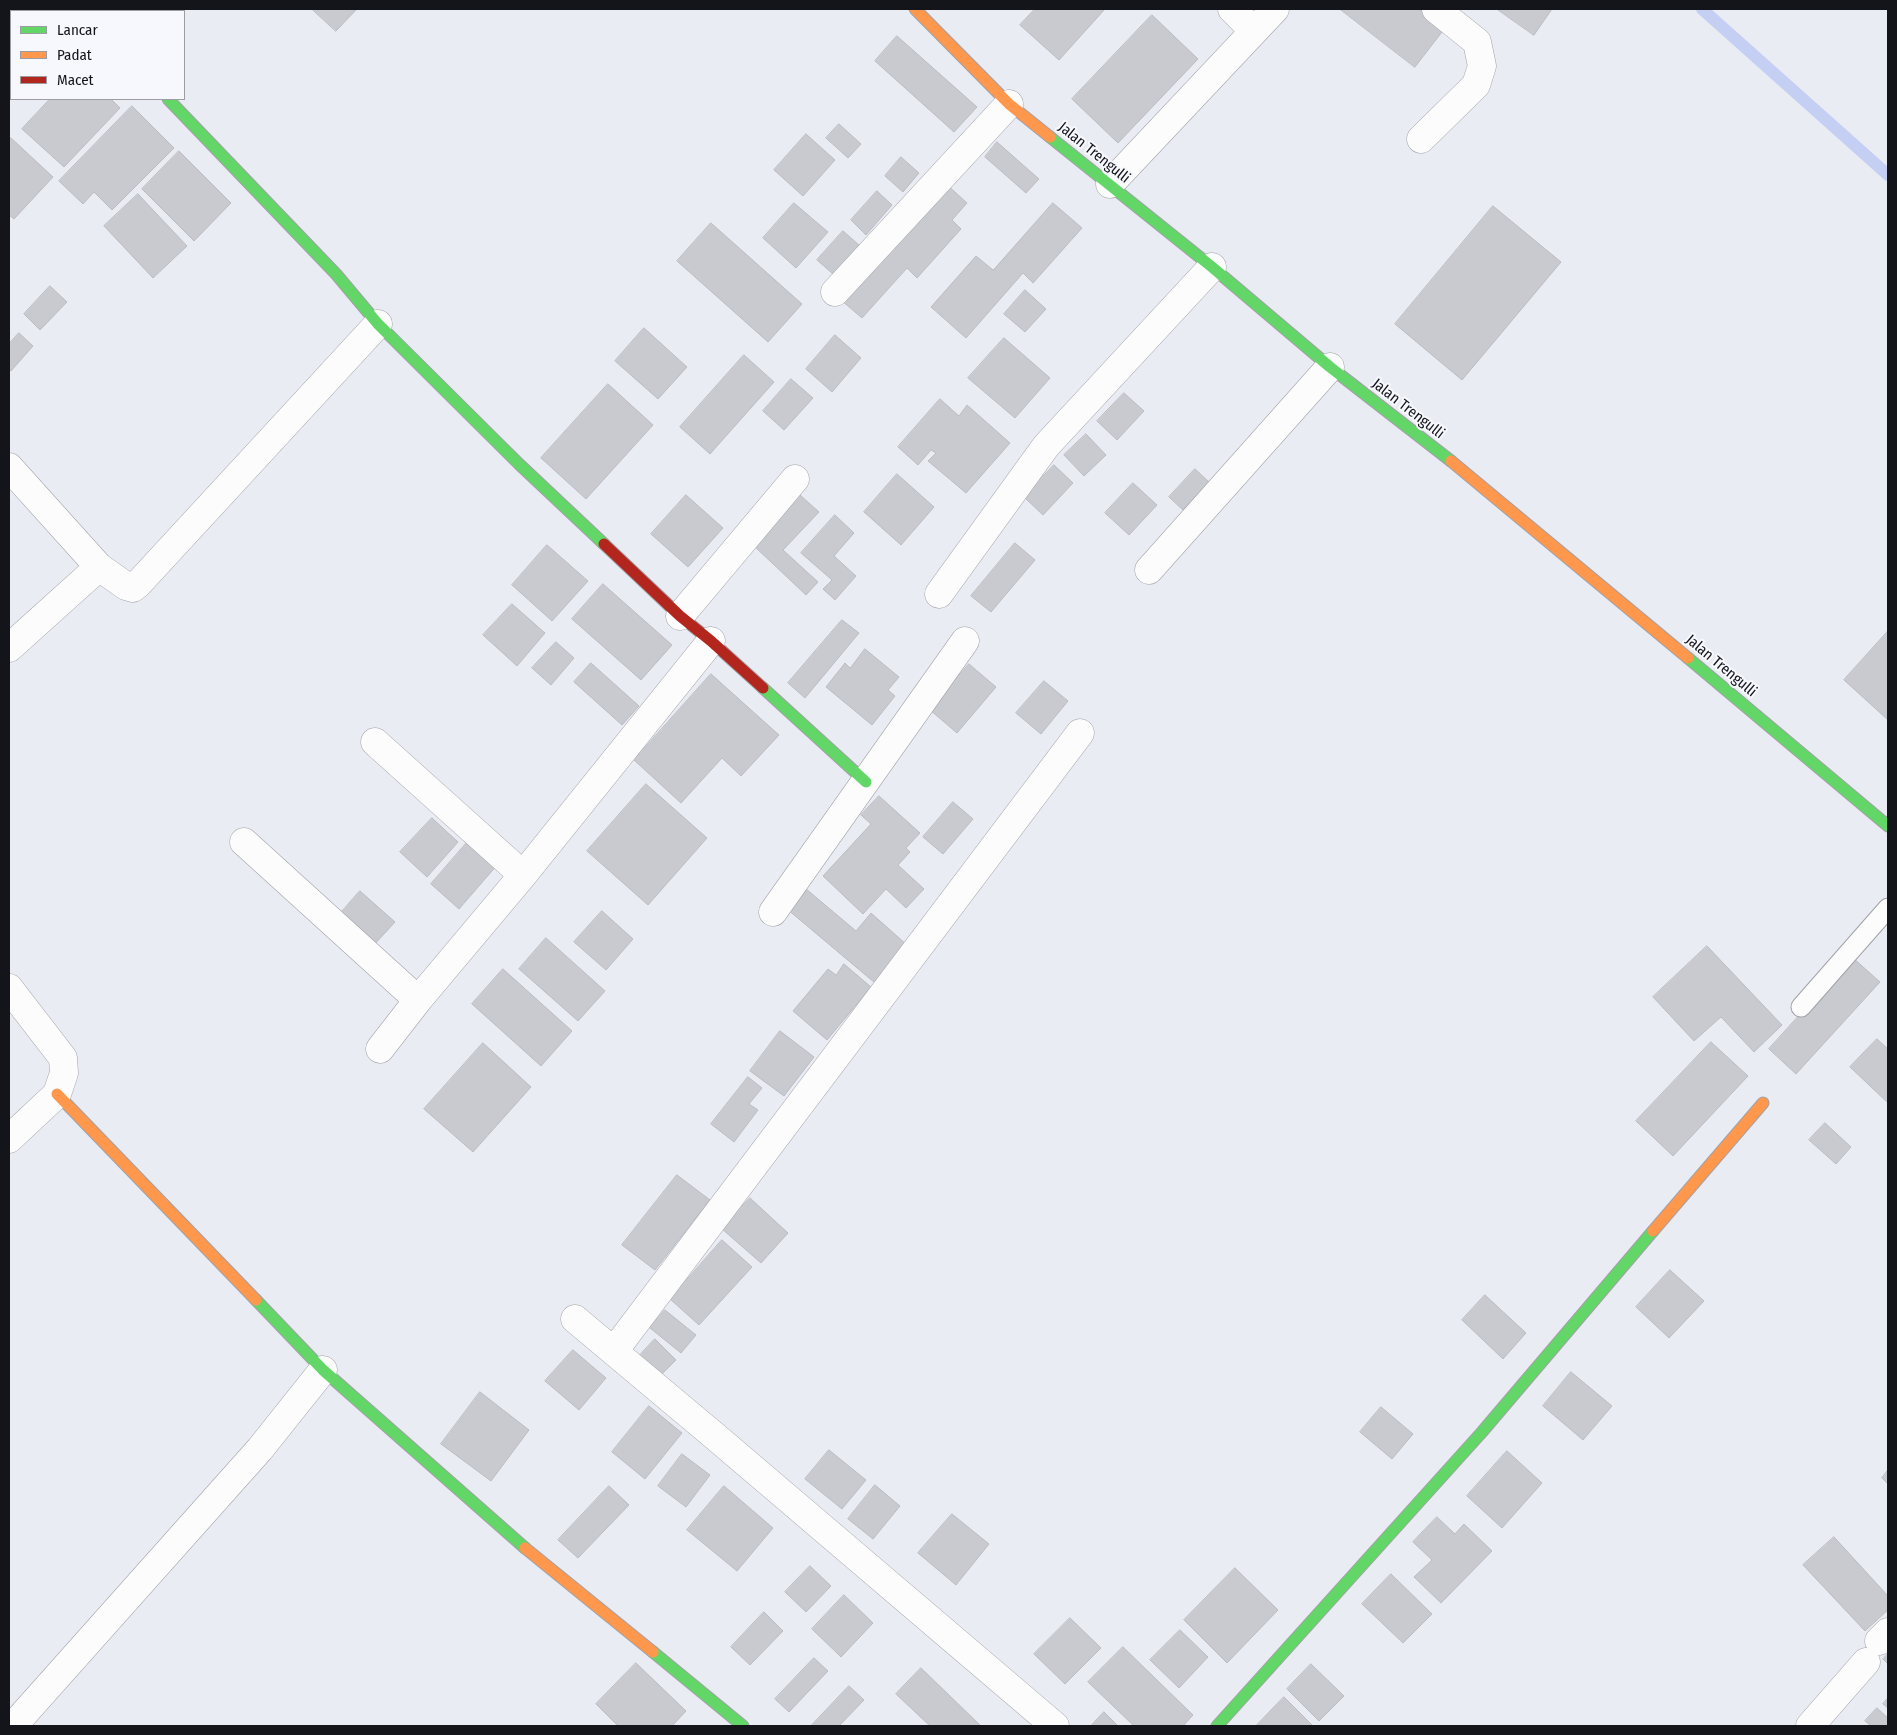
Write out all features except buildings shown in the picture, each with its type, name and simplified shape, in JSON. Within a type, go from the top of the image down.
[{"type":"street","name":"Jalan Trengulli","points":[[915,9],[1009,104],[1212,267],[1330,367],[1484,487],[1888,826]]},
{"type":"street","points":[[1232,9],[1253,30]]},
{"type":"street","points":[[1110,184],[1253,30],[1275,9]]},
{"type":"street","points":[[1421,139],[1476,85],[1482,66],[1477,42],[1436,9]]},
{"type":"street","points":[[169,100],[336,274],[378,324],[519,464],[680,616],[711,641],[866,782]]},
{"type":"street","points":[[834,292],[1009,104]]},
{"type":"street","points":[[938,594],[1046,446],[1212,267]]},
{"type":"street","points":[[9,467],[100,566],[126,586],[133,588],[378,324]]},
{"type":"street","points":[[1149,570],[1330,367]]},
{"type":"street","points":[[680,616],[795,479]]},
{"type":"street","points":[[9,648],[100,566]]},
{"type":"street","points":[[380,1050],[418,1000],[523,874],[711,641]]},
{"type":"street","points":[[774,912],[965,641]]},
{"type":"street","points":[[614,1351],[1080,733]]},
{"type":"street","points":[[375,742],[523,874]]},
{"type":"street","points":[[244,842],[418,1000]]},
{"type":"street","points":[[9,988],[63,1058],[64,1072],[57,1094],[9,1139]]},
{"type":"street","points":[[57,1094],[322,1370],[513,1538],[743,1726]]},
{"type":"street","points":[[1216,1726],[1482,1432],[1763,1103]]},
{"type":"street","points":[[575,1319],[1055,1726]]},
{"type":"street","points":[[13,1726],[260,1449],[322,1370]]},
{"type":"street","points":[[1810,1726],[1878,1645]]},
{"type":"lane","points":[[1801,1007],[1888,908]]},
{"type":"waterway","points":[[1702,9],[1888,175]]},
{"type":"traffic: fast","points":[[169,100],[336,274],[378,324],[519,464],[604,544]]},
{"type":"traffic: fast","points":[[1050,137],[1212,267],[1330,367],[1451,461]]},
{"type":"traffic: fast","points":[[1688,658],[1888,826]]},
{"type":"traffic: fast","points":[[763,688],[866,782]]},
{"type":"traffic: fast","points":[[1217,1726],[1482,1432],[1653,1231]]},
{"type":"traffic: fast","points":[[256,1300],[323,1370],[525,1548]]},
{"type":"traffic: fast","points":[[653,1652],[743,1726]]},
{"type":"traffic: slow","points":[[915,9],[1009,104],[1050,137]]},
{"type":"traffic: slow","points":[[1451,461],[1688,658]]},
{"type":"traffic: slow","points":[[57,1094],[256,1300]]},
{"type":"traffic: slow","points":[[1653,1231],[1763,1103]]},
{"type":"traffic: slow","points":[[525,1548],[653,1652]]},
{"type":"traffic: jam","points":[[604,544],[680,616],[763,688]]}]
